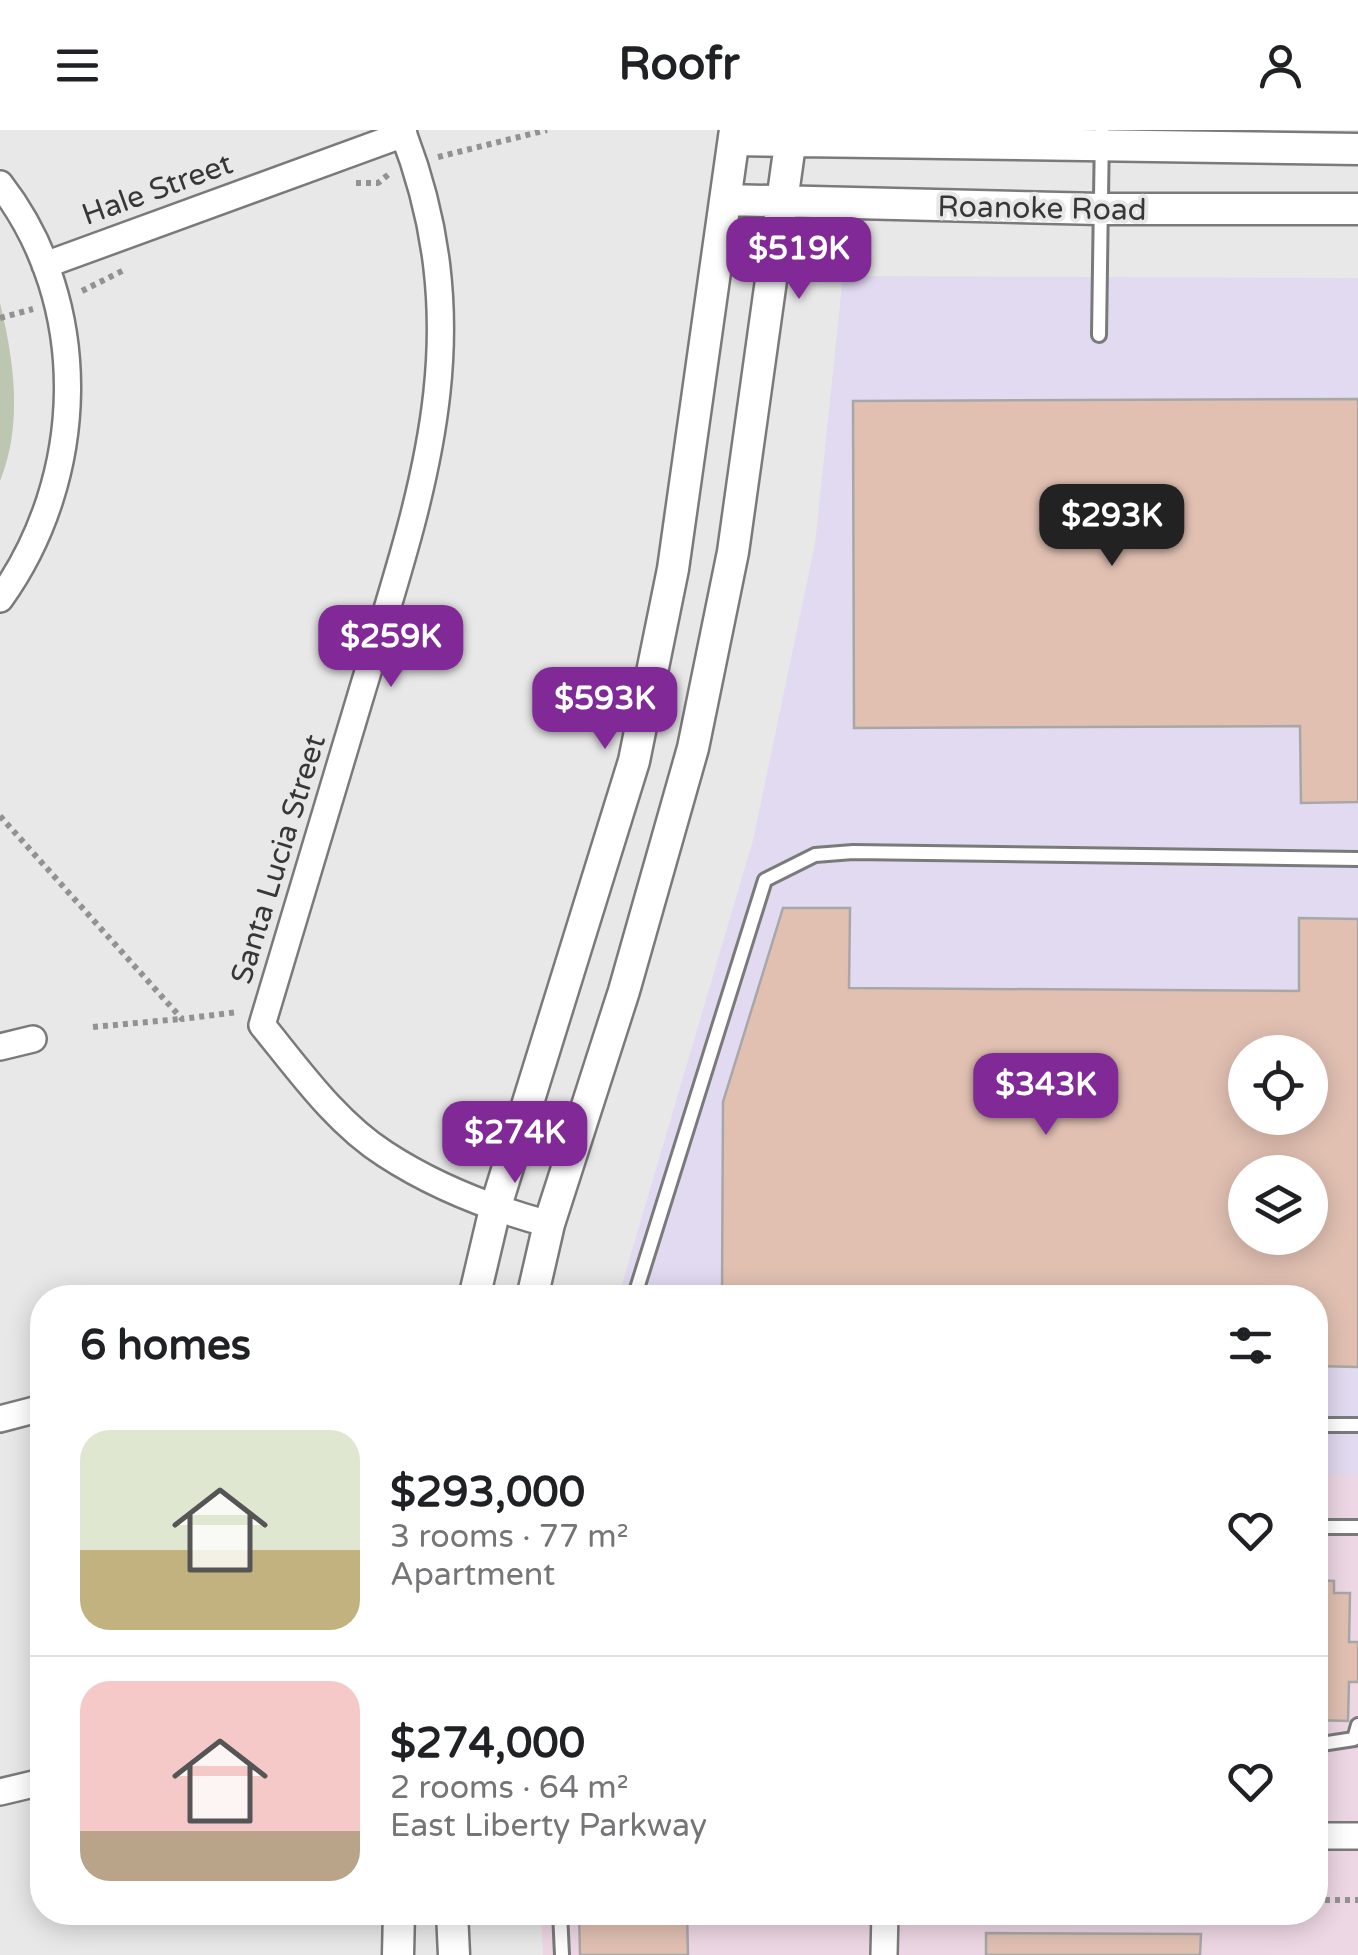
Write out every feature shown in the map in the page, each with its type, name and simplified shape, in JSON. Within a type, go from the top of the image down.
[{"type":"street","name":"Hale Street","points":[[45,265],[403,132]]},
{"type":"street","name":"Santa Lucia Street","points":[[403,132],[430,220],[442,325],[439,407],[417,510],[262,1025],[320,1095],[383,1154],[495,1209],[548,1224]]},
{"type":"street","points":[[477,1285],[495,1209],[634,760],[672,569],[734,135]]},
{"type":"street","name":"Roanoke Road","points":[[734,135],[1102,138],[1358,149]]},
{"type":"street","points":[[535,1285],[548,1224],[624,990],[693,748],[733,552],[792,136]]},
{"type":"street","points":[[0,184],[45,265],[66,348],[65,442],[39,532],[0,599]]},
{"type":"street","name":"Roanoke Road","points":[[726,200],[1100,209],[1358,209]]},
{"type":"street","points":[[0,1047],[32,1038]]},
{"type":"street","points":[[0,1418],[30,1411]]},
{"type":"street","points":[[0,1792],[30,1785]]},
{"type":"street","points":[[1328,1836],[1358,1836]]},
{"type":"street","points":[[398,1955],[399,1925]]},
{"type":"street","points":[[453,1925],[454,1955]]},
{"type":"street","points":[[884,1955],[885,1925]]},
{"type":"lane","points":[[1099,335],[1102,138]]},
{"type":"lane","points":[[638,1285],[766,880],[815,855],[852,852],[1358,859]]},
{"type":"lane","points":[[1328,1425],[1358,1425]]},
{"type":"lane","points":[[1328,1527],[1358,1527]]},
{"type":"lane","points":[[1328,1742],[1354,1739],[1358,1725]]},
{"type":"lane","points":[[561,1925],[562,1955]]},
{"type":"path","points":[[445,156],[546,130]]},
{"type":"path","points":[[0,318],[14,314]]},
{"type":"path","points":[[0,816],[182,1018]]},
{"type":"path","points":[[93,1027],[268,1006]]},
{"type":"path","points":[[1328,1900],[1358,1900]]},
{"type":"shaded area","points":[[843,276],[1358,278],[1358,1475],[1328,1475],[1328,1285],[622,1285],[753,840],[815,544]]},
{"type":"shaded area","points":[[1328,1475],[1358,1475],[1358,1955],[543,1955],[542,1925],[1328,1925]]},
{"type":"green space","points":[[0,303],[9,347],[14,415],[0,481]]},
{"type":"building","points":[[1358,399],[1358,802],[1301,803],[1300,726],[854,728],[853,401]]},
{"type":"building","points":[[783,908],[850,908],[849,988],[1299,991],[1299,918],[1358,919],[1358,1367],[1328,1366],[1328,1285],[722,1285],[723,1102]]},
{"type":"building","points":[[1328,1581],[1334,1581],[1334,1593],[1350,1593],[1349,1642],[1358,1642],[1358,1682],[1349,1682],[1348,1721],[1328,1720]]},
{"type":"building","points":[[579,1925],[687,1925],[688,1955],[580,1955]]},
{"type":"building","points":[[986,1933],[1201,1934],[1200,1955],[986,1955]]}]
